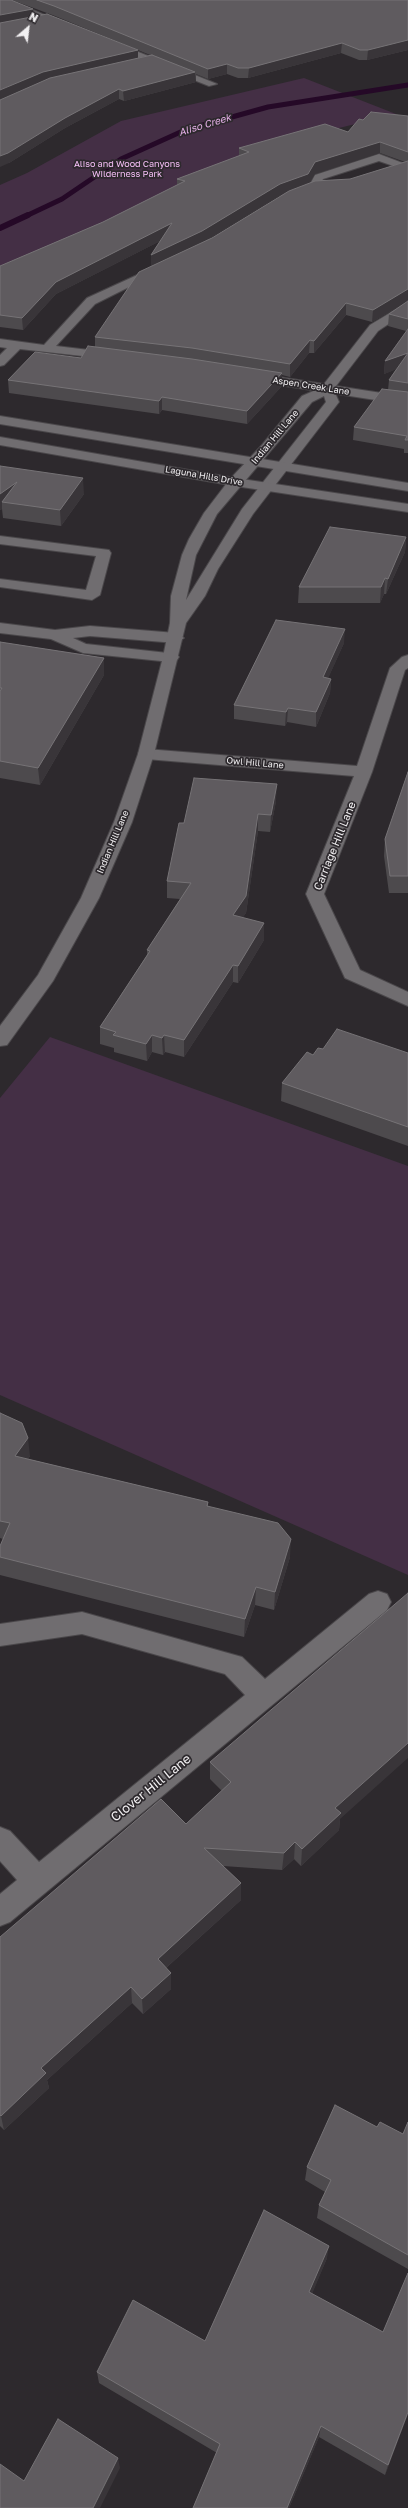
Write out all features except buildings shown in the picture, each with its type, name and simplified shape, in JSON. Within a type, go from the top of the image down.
[{"type":"street","points":[[0,0],[79,31]]},
{"type":"street","points":[[29,24],[51,19]]},
{"type":"street","points":[[100,40],[150,61],[212,84]]},
{"type":"street","points":[[135,64],[150,61]]},
{"type":"street","points":[[313,188],[319,177],[379,157],[406,168],[386,174]]},
{"type":"street","points":[[298,194],[313,188],[329,188]]},
{"type":"street","points":[[47,349],[91,301],[173,262]]},
{"type":"street","name":"Indian Hill Lane","points":[[0,1040],[46,978],[90,898],[123,822],[146,754],[171,657],[177,631],[178,596],[189,555],[211,513],[235,482],[254,463],[307,399],[327,389],[374,328],[408,306]]},
{"type":"street","points":[[0,343],[123,358]]},
{"type":"street","points":[[0,362],[18,345]]},
{"type":"street","name":"Aspen Creek Lane","points":[[237,374],[408,401]]},
{"type":"street","name":"Indian Hill Lane","points":[[177,631],[198,596],[211,569],[247,512],[334,402],[327,389]]},
{"type":"street","name":"Laguna Hills Drive","points":[[0,420],[254,463],[408,487]]},
{"type":"street","name":"Laguna Hills Drive","points":[[0,441],[235,482],[408,508]]},
{"type":"street","points":[[0,540],[104,554],[92,595],[0,583]]},
{"type":"street","points":[[0,628],[55,635],[90,631],[177,631]]},
{"type":"street","points":[[55,635],[83,648],[171,657]]},
{"type":"street","name":"Carriage Hill Lane","points":[[408,660],[398,668],[364,772],[315,894],[352,974],[408,1000]]},
{"type":"street","name":"Owl Hill Lane","points":[[146,754],[364,772]]},
{"type":"street","name":"Clover Hill Lane","points":[[0,1912],[378,1602]]},
{"type":"street","points":[[0,1636],[82,1622],[233,1665],[264,1696]]},
{"type":"street","points":[[0,1840],[38,1881]]},
{"type":"green space","name":"Aliso and Wood Canyons Wilderness Park","points":[[304,78],[396,114],[278,143],[147,209],[0,266],[0,185],[27,173],[121,121]]},
{"type":"green space","points":[[50,1037],[408,1166],[408,1575],[0,1395],[0,1098]]},
{"type":"waterway","name":"Aliso Creek","points":[[26,216],[62,199],[121,159],[185,130],[268,107],[408,85]]},
{"type":"waterway","name":"Aliso Creek","points":[[0,228],[28,215]]}]
